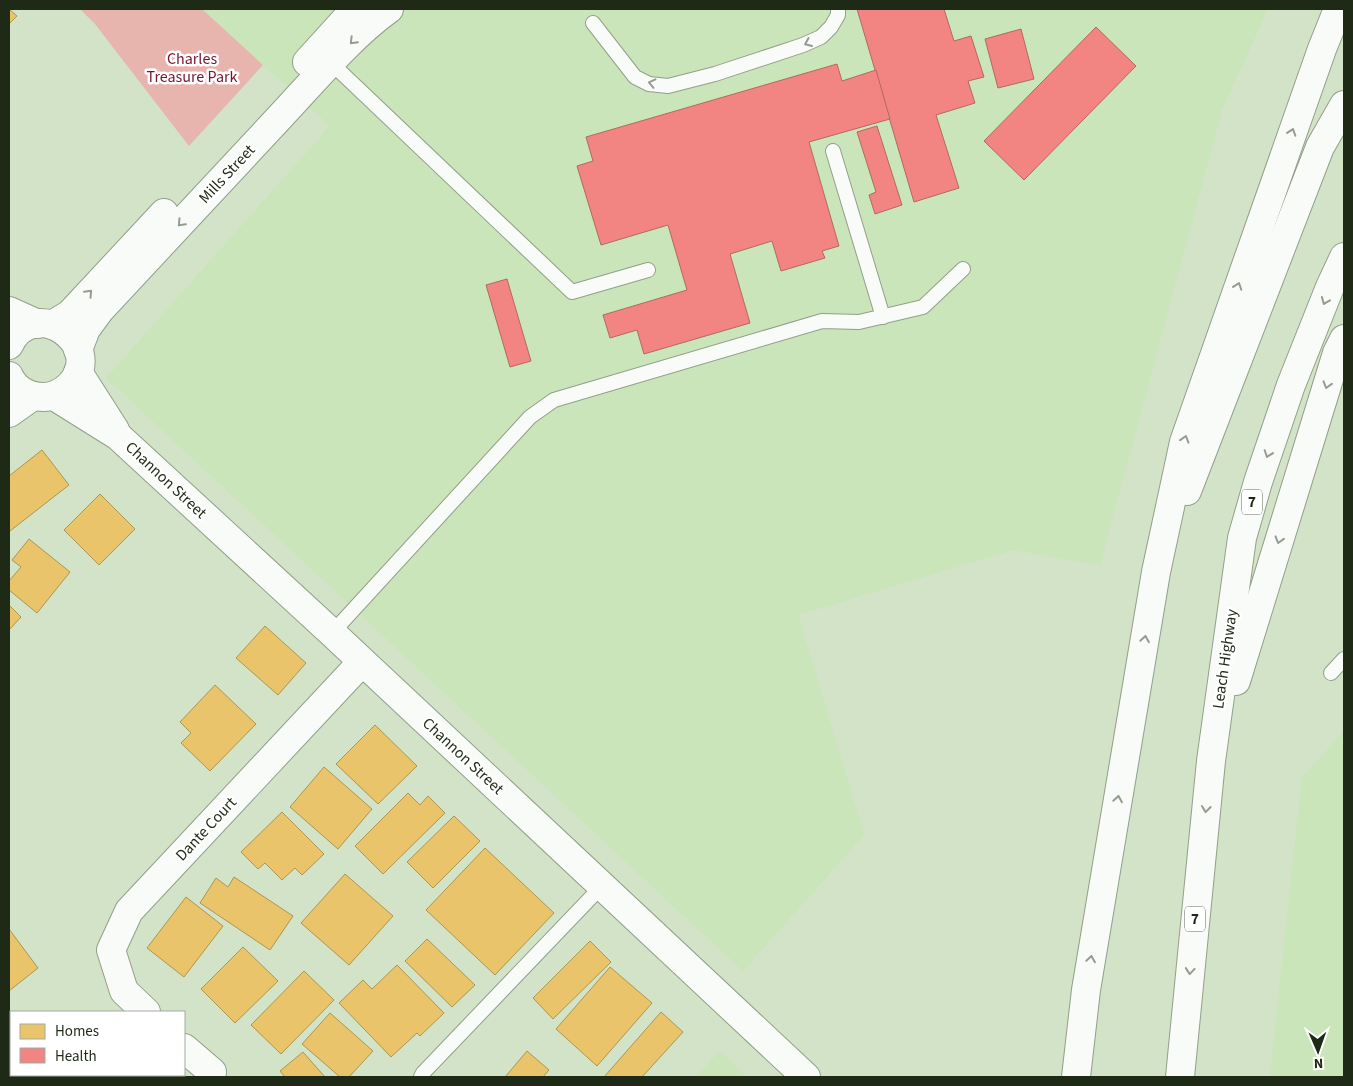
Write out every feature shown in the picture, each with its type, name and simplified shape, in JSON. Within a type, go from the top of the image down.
[{"type":"main road","name":"Mills Street","points":[[43,396],[64,390],[73,382],[86,329],[100,310],[324,57],[354,9]]},
{"type":"main road","name":"Mills Street","points":[[9,346],[18,332],[28,326],[45,324],[70,314],[324,57],[390,9]]},
{"type":"main road","points":[[1076,1077],[1086,990],[1156,572],[1184,442],[1322,49],[1338,9]]},
{"type":"main road","points":[[1156,572],[1320,147],[1344,105]]},
{"type":"main road","name":"Leach Highway","points":[[1180,1077],[1211,761],[1242,538],[1258,482],[1291,385],[1344,257]]},
{"type":"main road","points":[[9,311],[45,324]]},
{"type":"main road","name":"Channon Street","points":[[45,324],[64,330],[73,339],[78,361],[118,436]]},
{"type":"main road","points":[[1211,761],[1337,354],[1344,339]]},
{"type":"main road","name":"Channon Street","points":[[9,378],[24,392],[43,396],[118,436],[332,633],[806,1077]]},
{"type":"main road","points":[[9,412],[43,396]]},
{"type":"main road","name":"Dante Court","points":[[145,1011],[124,992],[111,950],[129,911],[362,662]]},
{"type":"main road","points":[[185,1049],[212,1072]]},
{"type":"lane","points":[[593,23],[635,77],[649,84],[668,86],[715,74],[803,45],[821,37],[831,27],[838,14],[838,9]]},
{"type":"lane","points":[[324,57],[572,292],[648,270]]},
{"type":"lane","points":[[833,151],[883,317]]},
{"type":"lane","points":[[332,633],[530,417],[554,400],[822,321],[859,322],[923,307],[963,269]]},
{"type":"lane","points":[[1331,673],[1344,659]]},
{"type":"lane","points":[[421,1077],[602,886]]},
{"type":"shaded area","points":[[202,9],[1268,9],[1222,110],[1100,565],[1013,550],[798,615],[864,835],[743,971],[106,378],[330,126]]},
{"type":"shaded area","points":[[1344,731],[1344,1077],[1270,1077],[1302,778]]},
{"type":"shaded area","points":[[720,1051],[747,1077],[696,1077]]},
{"type":"green space","name":"Charles Treasure Park","points":[[80,9],[202,9],[263,65],[189,146],[95,24]]},
{"type":"building: Homes","points":[[9,9],[17,16],[9,24]]},
{"type":"building: Homes","points":[[42,450],[69,485],[10,531],[9,476]]},
{"type":"building: Homes","points":[[100,494],[135,529],[99,565],[64,530]]},
{"type":"building: Homes","points":[[29,539],[70,572],[37,613],[9,590],[9,581],[21,567],[12,560]]},
{"type":"building: Homes","points":[[9,605],[21,617],[9,630]]},
{"type":"building: Homes","points":[[265,626],[306,663],[278,695],[236,658]]},
{"type":"building: Homes","points":[[215,685],[256,724],[210,771],[181,743],[191,733],[180,722]]},
{"type":"building: Homes","points":[[375,725],[417,766],[378,804],[336,764]]},
{"type":"building: Homes","points":[[324,767],[372,809],[338,849],[290,807]]},
{"type":"building: Homes","points":[[408,793],[420,805],[428,796],[445,813],[383,874],[355,846]]},
{"type":"building: Homes","points":[[282,812],[324,854],[302,875],[295,868],[282,880],[265,863],[258,869],[241,852]]},
{"type":"building: Homes","points":[[454,816],[480,841],[433,888],[407,862]]},
{"type":"building: Homes","points":[[485,848],[554,913],[495,975],[426,910]]},
{"type":"building: Homes","points":[[345,874],[393,916],[349,965],[301,923]]},
{"type":"building: Homes","points":[[234,877],[293,916],[270,950],[200,903],[216,878],[228,887]]},
{"type":"building: Homes","points":[[186,897],[223,926],[184,977],[147,948]]},
{"type":"building: Homes","points":[[9,929],[38,968],[9,991]]},
{"type":"building: Homes","points":[[427,939],[475,985],[452,1007],[405,961]]},
{"type":"building: Homes","points":[[590,941],[611,962],[553,1019],[533,998]]},
{"type":"building: Homes","points":[[243,947],[278,981],[235,1023],[201,989]]},
{"type":"building: Homes","points":[[397,965],[444,1013],[420,1036],[417,1033],[391,1057],[339,1003],[363,980],[372,989]]},
{"type":"building: Homes","points":[[610,967],[652,1003],[597,1066],[556,1029]]},
{"type":"building: Homes","points":[[304,971],[334,1000],[281,1054],[251,1025]]},
{"type":"building: Homes","points":[[661,1012],[683,1032],[642,1077],[604,1077]]},
{"type":"building: Homes","points":[[330,1013],[373,1051],[349,1077],[340,1077],[302,1044]]},
{"type":"building: Homes","points":[[10,1022],[10,1076],[48,1076],[9,1077]]},
{"type":"building: Homes","points":[[527,1051],[549,1070],[543,1077],[505,1077]]},
{"type":"building: Homes","points":[[303,1052],[325,1077],[285,1077],[280,1071]]},
{"type":"building: Homes","points":[[131,1076],[132,1077],[69,1077]]},
{"type":"building: Health","points":[[857,9],[944,9],[954,41],[971,36],[984,77],[968,81],[975,103],[936,115],[959,188],[914,202]]},
{"type":"building: Health","points":[[1096,27],[1136,66],[1024,180],[984,141]]},
{"type":"building: Health","points":[[1021,29],[1034,79],[998,88],[985,39]]},
{"type":"building: Health","points":[[837,64],[842,81],[876,70],[890,119],[809,142],[839,246],[822,251],[825,258],[781,271],[772,241],[730,254],[750,323],[644,354],[637,330],[610,338],[603,315],[687,290],[668,225],[601,245],[577,166],[593,161],[586,137]]},
{"type":"building: Health","points":[[877,126],[902,205],[875,214],[869,195],[876,192],[857,132]]},
{"type":"building: Health","points":[[507,279],[531,361],[510,367],[486,285]]}]
